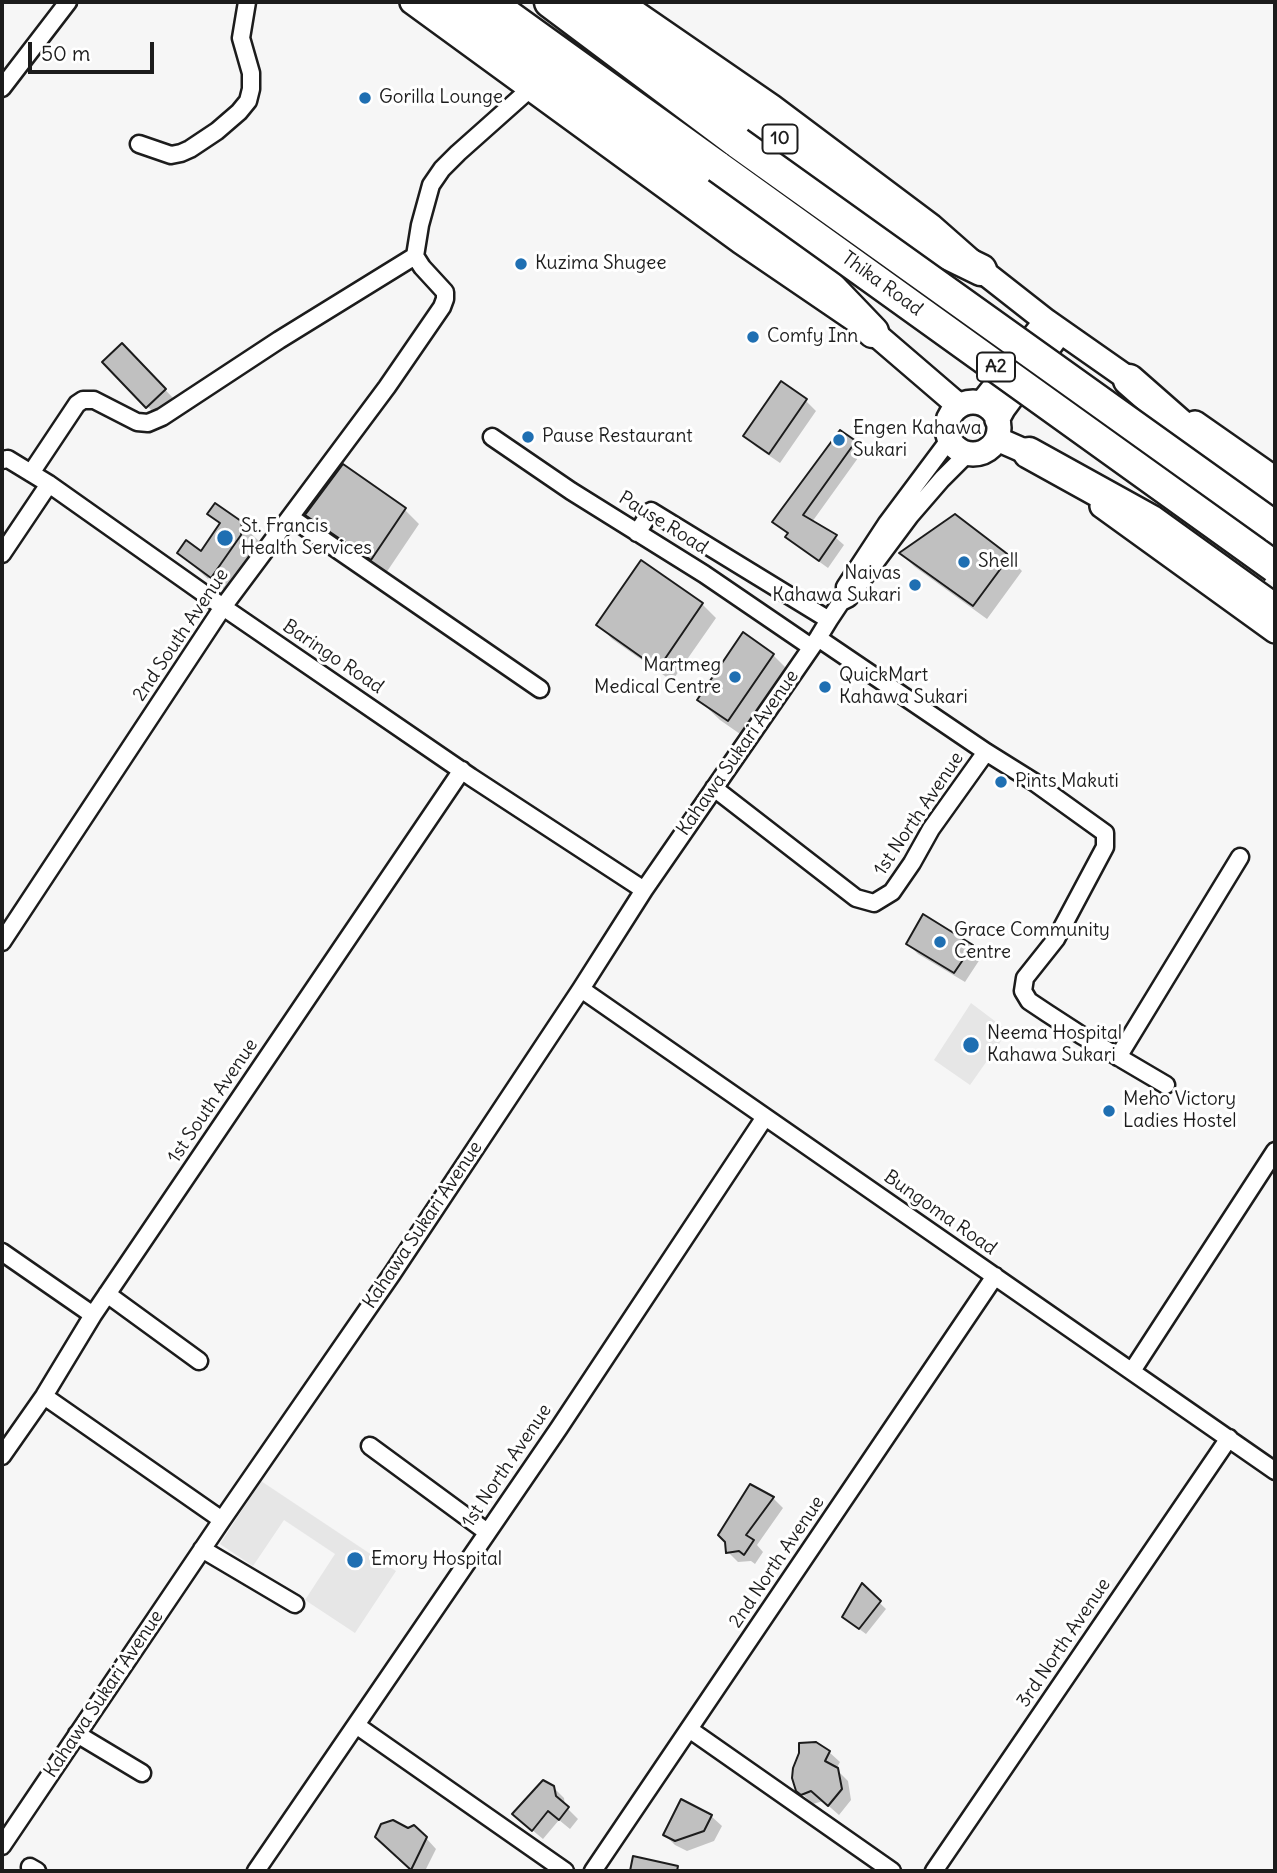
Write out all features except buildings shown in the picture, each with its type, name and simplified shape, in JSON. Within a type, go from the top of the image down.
[{"type":"highway","points":[[446,2],[827,284],[873,332]]},
{"type":"highway","name":"Thika Road","points":[[489,2],[1275,566]]},
{"type":"highway","name":"Thika Road","points":[[550,2],[738,143],[1275,527]]},
{"type":"highway","name":"10","points":[[584,2],[902,224],[942,251],[981,270]]},
{"type":"highway","points":[[1129,380],[1203,445],[1275,499]]},
{"type":"highway","points":[[1028,453],[1150,520],[1275,610]]},
{"type":"main road","points":[[412,2],[741,242],[873,332],[958,405]]},
{"type":"main road","points":[[620,2],[771,106],[931,226],[981,270],[1053,326],[1275,479]]},
{"type":"main road","points":[[1053,326],[992,421],[990,449],[983,453],[967,454],[949,440],[948,424],[952,413],[958,405],[972,401],[992,421],[1028,453],[1275,631]]},
{"type":"street","points":[[2,88],[68,2]]},
{"type":"street","points":[[139,144],[171,155],[181,153],[217,131],[248,101],[251,73],[241,38],[247,2]]},
{"type":"street","points":[[31,473],[77,404],[83,400],[94,400],[137,422],[148,423],[155,420],[415,256],[431,185],[442,169],[531,88]]},
{"type":"street","name":"2nd South Avenue","points":[[2,942],[223,607],[387,387],[442,307],[445,292],[415,256]]},
{"type":"street","name":"Pause Road","points":[[492,437],[571,491],[1034,782],[1105,833],[1105,847],[1099,859],[1056,939],[1026,978],[1023,991],[1029,1001],[1118,1057]]},
{"type":"street","name":"Kahawa Sukari Avenue","points":[[841,602],[841,595],[887,523],[949,440]]},
{"type":"street","name":"Kahawa Sukari Avenue","points":[[2,1846],[392,1274],[644,890],[841,602],[849,598],[910,516],[967,454]]},
{"type":"street","name":"Baringo Road","points":[[2,460],[8,459],[49,484],[223,607],[644,890]]},
{"type":"street","points":[[2,554],[49,484]]},
{"type":"street","points":[[637,533],[651,511],[829,620]]},
{"type":"street","points":[[290,517],[540,688]]},
{"type":"street","name":"1st North Avenue","points":[[714,788],[856,898],[874,903],[892,892],[931,828],[986,752]]},
{"type":"street","name":"1st South Avenue","points":[[2,1457],[44,1396],[107,1294],[462,770]]},
{"type":"street","points":[[1166,1085],[1118,1057],[1240,858]]},
{"type":"street","name":"Bungoma Road","points":[[581,989],[1275,1471]]},
{"type":"street","name":"1st North Avenue","points":[[256,1871],[559,1428],[765,1117]]},
{"type":"street","points":[[1132,1371],[1275,1151]]},
{"type":"street","points":[[2,1252],[93,1315]]},
{"type":"street","name":"2nd North Avenue","points":[[593,1871],[995,1276]]},
{"type":"street","points":[[107,1294],[200,1361]]},
{"type":"street","points":[[44,1396],[222,1520]]},
{"type":"street","name":"3rd North Avenue","points":[[934,1871],[1229,1438]]},
{"type":"street","points":[[370,1446],[487,1532]]},
{"type":"street","points":[[202,1549],[295,1604]]},
{"type":"street","points":[[356,1725],[565,1871]]},
{"type":"street","points":[[690,1729],[892,1871]]},
{"type":"street","points":[[78,1734],[142,1773]]},
{"type":"shaded area","name":"Neema Hospital Kahawa Sukari","points":[[971,1003],[1008,1031],[970,1085],[934,1060]]},
{"type":"shaded area","name":"Emory Hospital","points":[[261,1481],[396,1571],[355,1633],[305,1600],[335,1554],[284,1520],[253,1566],[220,1544]]},
{"type":"place","name":"Gorilla Lounge","points":[[365,98]]},
{"type":"place","name":"Kuzima Shugee","points":[[521,264]]},
{"type":"place","name":"Comfy Inn","points":[[753,337]]},
{"type":"place","name":"Pause Restaurant","points":[[528,437]]},
{"type":"place","name":"Engen Kahawa Sukari","points":[[839,440]]},
{"type":"place","name":"St. Francis Health Services","points":[[225,538]]},
{"type":"place","name":"Shell","points":[[964,562]]},
{"type":"place","name":"Naivas Kahawa Sukari","points":[[915,585]]},
{"type":"place","name":"Martmeg Medical Centre","points":[[735,677]]},
{"type":"place","name":"QuickMart Kahawa Sukari","points":[[825,687]]},
{"type":"place","name":"Pints Makuti","points":[[1001,782]]},
{"type":"place","name":"Grace Community Centre","points":[[940,942]]},
{"type":"place","name":"Neema Hospital Kahawa Sukari","points":[[971,1045]]},
{"type":"place","name":"Meho Victory Ladies Hostel","points":[[1109,1111]]},
{"type":"place","name":"Emory Hospital","points":[[355,1560]]}]
